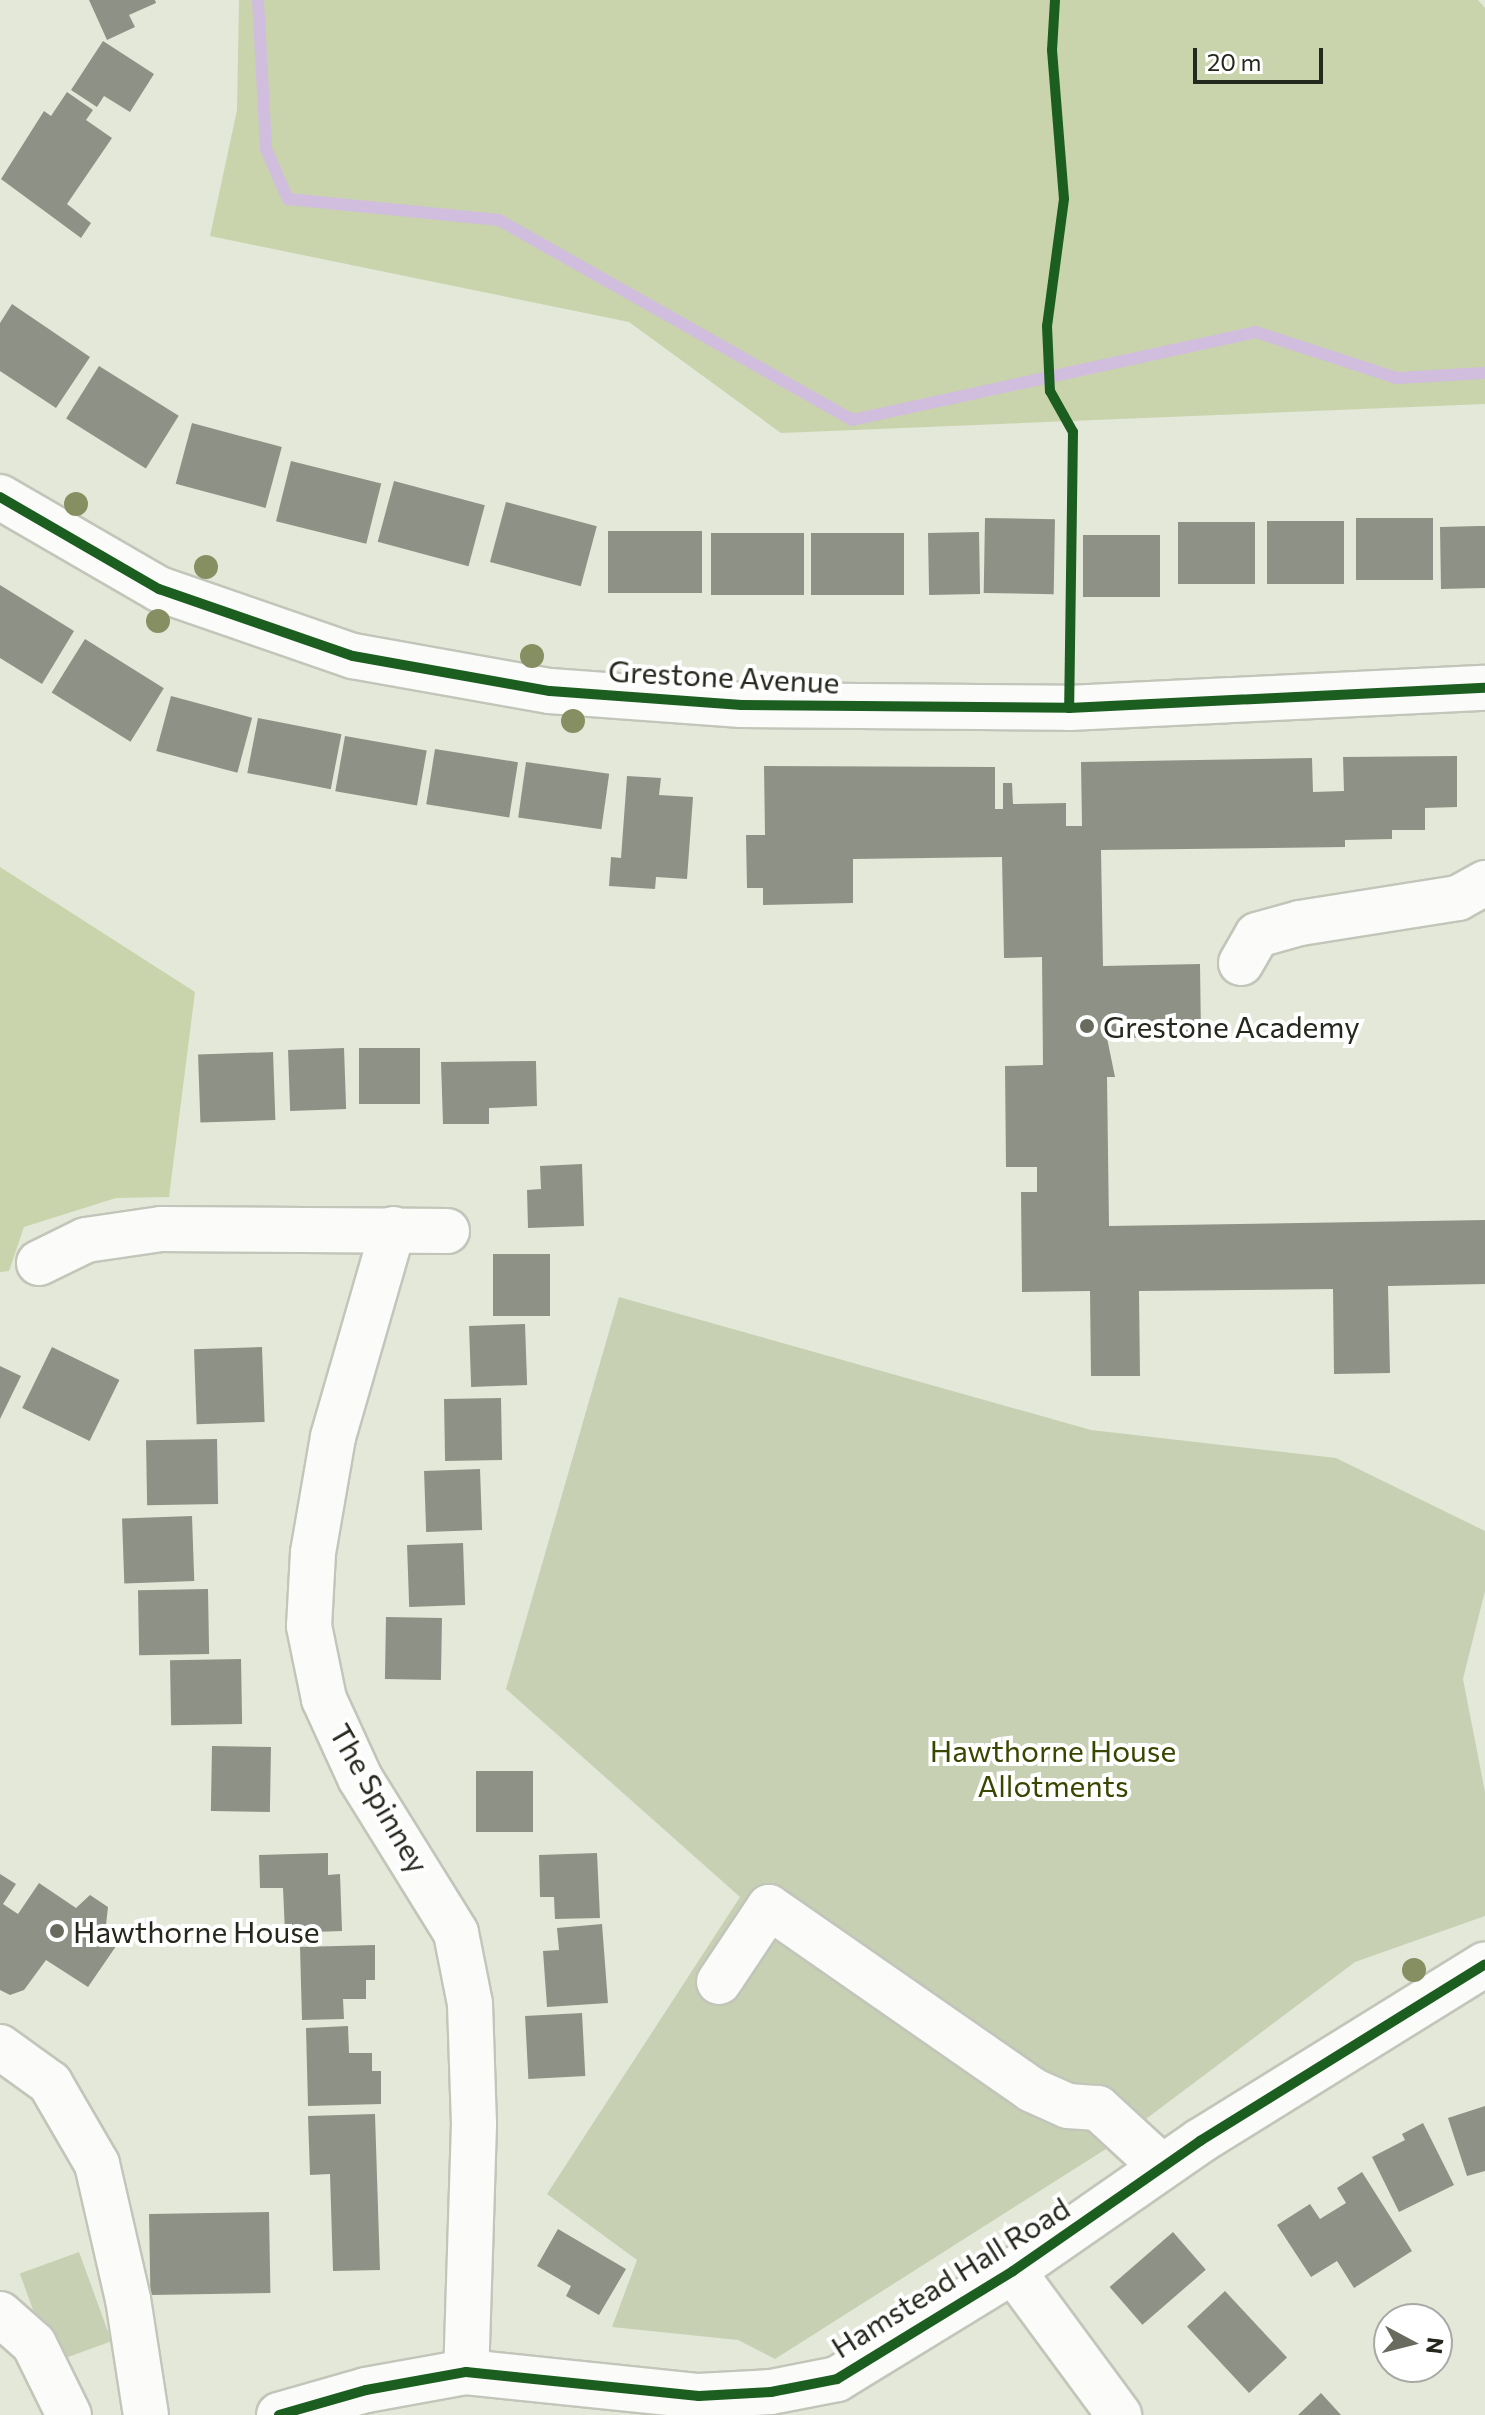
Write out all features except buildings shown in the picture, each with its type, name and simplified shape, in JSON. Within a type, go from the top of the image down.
[{"type":"street","name":"Grestone Avenue","points":[[0,497],[159,589],[353,656],[550,691],[741,705],[1069,708],[1485,688]]},
{"type":"street","points":[[1241,963],[1257,935],[1300,923],[1458,898],[1485,883]]},
{"type":"street","points":[[39,1263],[86,1240],[161,1229],[447,1231]]},
{"type":"street","name":"The Spinney","points":[[393,1229],[333,1437],[313,1553],[309,1626],[324,1699],[360,1778],[456,1933],[470,2004],[474,2124],[466,2372]]},
{"type":"street","points":[[719,1982],[769,1907],[1032,2090],[1068,2106],[1098,2108],[1161,2166]]},
{"type":"street","name":"Hamstead Hall Road","points":[[279,2415],[370,2402],[466,2372],[699,2396],[771,2392],[837,2379],[1013,2271],[1161,2166],[1485,1964]]},
{"type":"street","points":[[0,2047],[50,2083],[97,2164],[128,2299],[146,2415]]},
{"type":"street","points":[[1013,2271],[1119,2415]]},
{"type":"street","points":[[0,2314],[34,2344],[69,2415]]},
{"type":"green space","points":[[239,0],[1478,0],[1485,8],[1485,404],[781,433],[629,322],[210,236],[237,110]]},
{"type":"green space","points":[[0,867],[195,992],[169,1197],[116,1198],[24,1227],[9,1271],[0,1272]]},
{"type":"green space","name":"Hawthorne House Allotments","points":[[619,1297],[1091,1430],[1336,1458],[1485,1531],[1485,1591],[1463,1679],[1485,1792],[1485,1916],[1355,1962],[1106,2149],[775,2359],[738,2340],[612,2327],[637,2260],[547,2194],[740,1897],[506,1689]]},
{"type":"green space","points":[[79,2252],[111,2341],[52,2363],[20,2274]]},
{"type":"waterway","points":[[258,0],[266,149],[288,199],[499,220],[852,420],[1256,332],[1397,378],[1485,373]]},
{"type":"cycle path","points":[[1055,0],[1052,50],[1064,199],[1047,326],[1050,391],[1073,432],[1069,708]]},
{"type":"cycle path","points":[[0,497],[159,589],[353,656],[550,691],[741,705],[1069,708],[1485,688]]},
{"type":"cycle path","points":[[279,2415],[366,2390],[466,2372],[699,2396],[771,2392],[837,2379],[1013,2271],[1200,2141],[1485,1964]]},
{"type":"place","name":"Grestone Academy","points":[[1087,1026]]},
{"type":"place","name":"Hawthorne House","points":[[57,1931]]}]
